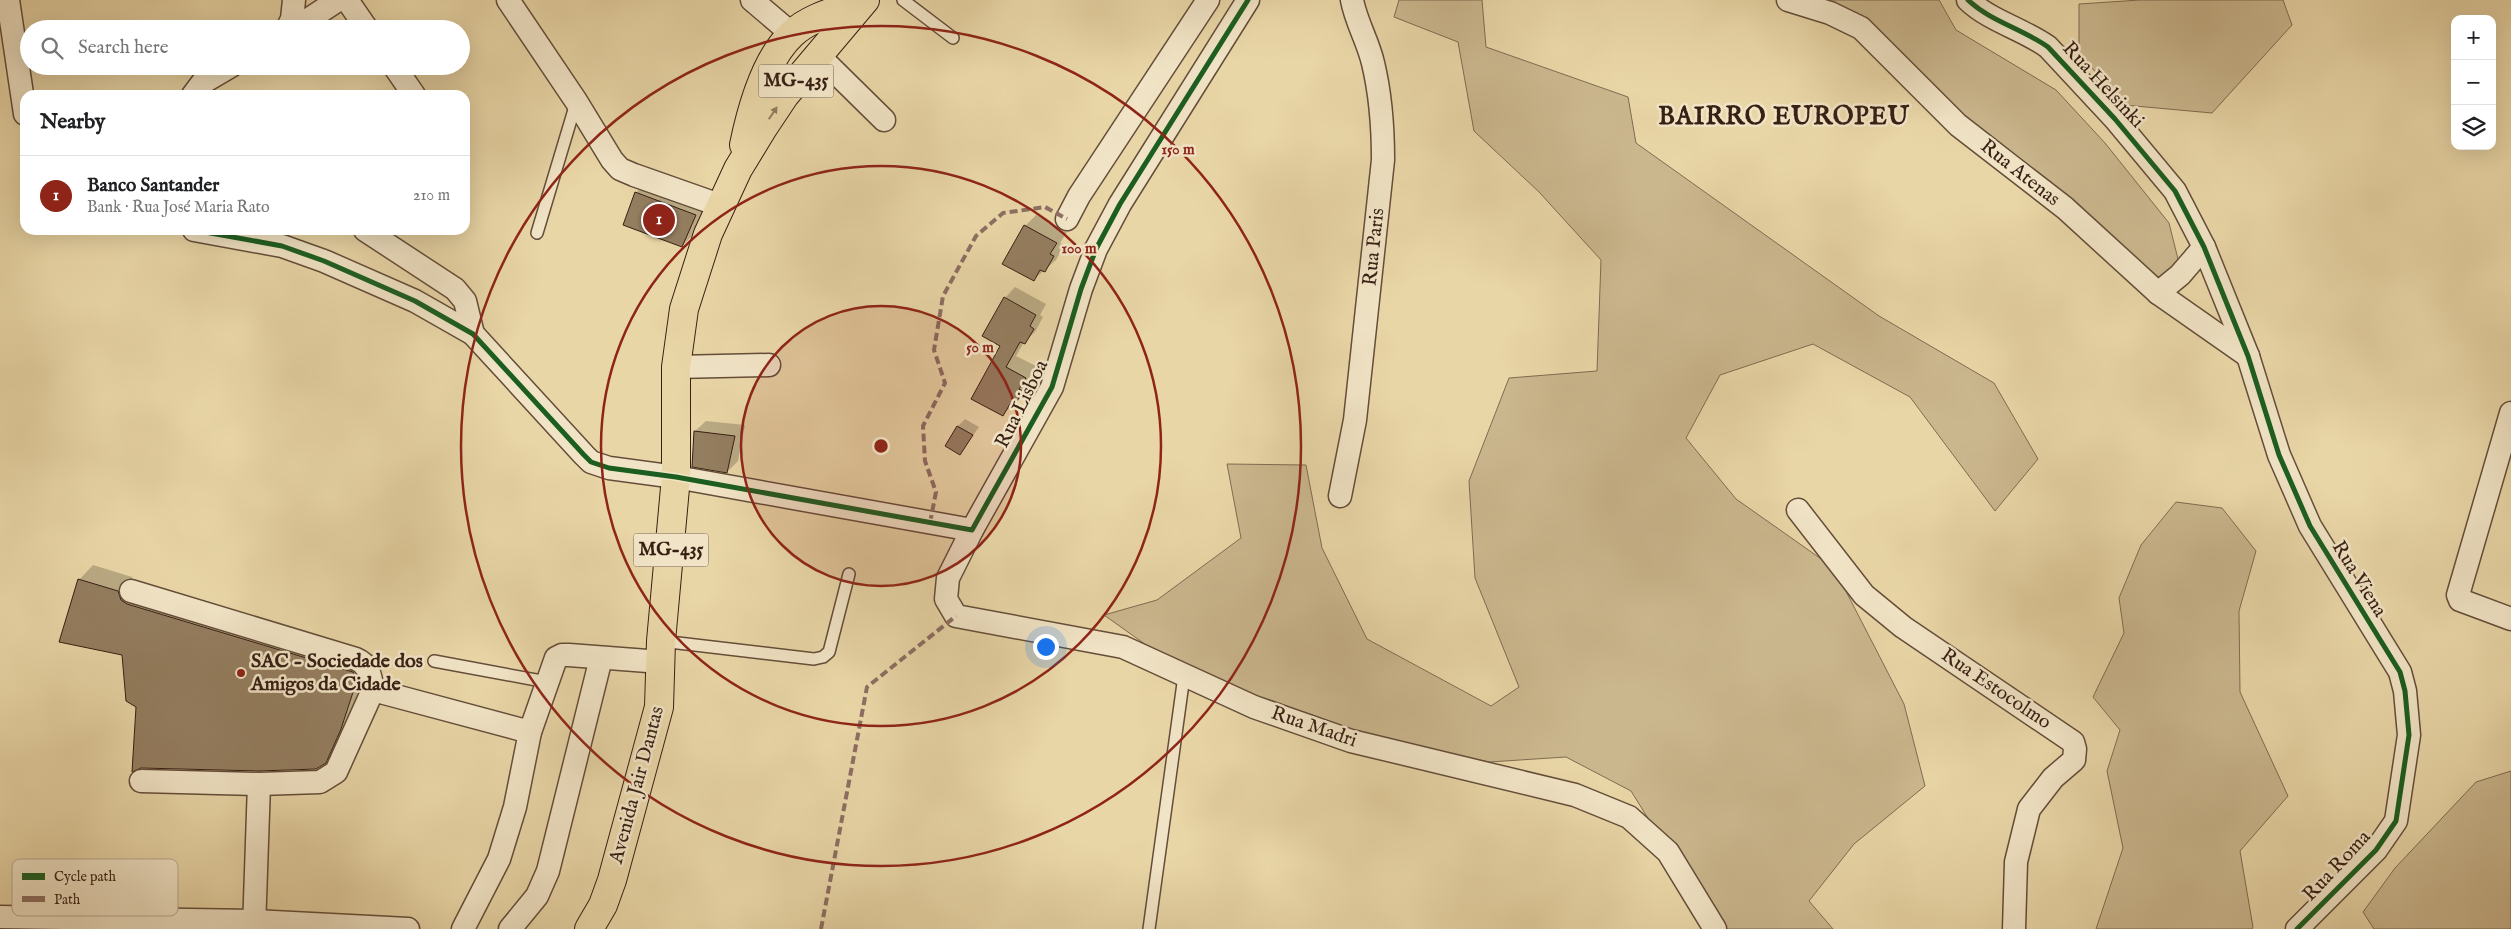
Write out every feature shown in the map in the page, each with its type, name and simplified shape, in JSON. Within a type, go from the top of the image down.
[{"type":"main road","name":"Avenida Jair Dantas","points":[[738,170],[750,117],[773,59],[792,34],[818,18],[865,0]]},
{"type":"main road","name":"Avenida Jair Dantas","points":[[589,929],[602,905],[612,880],[659,707],[661,651],[676,477],[676,367],[684,309],[708,234],[738,170],[785,95],[865,0]]},
{"type":"street","points":[[8,0],[21,90]]},
{"type":"street","points":[[292,20],[294,0]]},
{"type":"street","points":[[308,20],[338,0]]},
{"type":"street","points":[[347,0],[361,20]]},
{"type":"street","points":[[508,0],[576,101],[612,160],[620,168],[634,175],[722,206]]},
{"type":"street","points":[[752,0],[792,34]]},
{"type":"street","points":[[1067,219],[1079,196],[1208,0]]},
{"type":"street","name":"Rua Lisboa","points":[[972,530],[1052,387],[1080,290],[1096,249],[1120,204],[1248,0]]},
{"type":"street","name":"Rua Paris","points":[[1340,496],[1355,420],[1383,160],[1383,120],[1373,62],[1354,14],[1352,0]]},
{"type":"street","name":"Rua Atenas","points":[[1788,0],[1830,13],[1861,28],[1958,125],[2065,208],[2158,293],[2248,356]]},
{"type":"street","name":"Rua Helsinki","points":[[1968,0],[1978,9],[2048,47],[2115,119],[2169,183],[2204,247],[2248,356]]},
{"type":"street","points":[[818,55],[884,120]]},
{"type":"street","points":[[197,90],[202,83],[216,75]]},
{"type":"street","points":[[400,75],[411,90]]},
{"type":"street","points":[[222,235],[282,246],[324,261],[415,301],[472,334],[591,462],[609,468],[676,477],[972,530]]},
{"type":"street","points":[[373,235],[455,289],[465,301],[472,334]]},
{"type":"street","points":[[2158,293],[2180,275],[2204,247]]},
{"type":"street","name":"Rua Viena","points":[[2248,356],[2279,455],[2310,526],[2400,672],[2405,691],[2409,735],[2396,821]]},
{"type":"street","points":[[676,367],[770,364]]},
{"type":"street","points":[[2511,413],[2459,588],[2460,600],[2511,619]]},
{"type":"street","name":"Rua Estocolmo","points":[[1798,510],[1864,595],[1903,627],[2069,737],[2076,749],[2074,760],[2054,778],[2028,809],[2016,862],[2014,929]]},
{"type":"street","name":"Rua Madri","points":[[972,530],[948,578],[946,599],[956,616],[1123,647],[1254,707],[1351,741],[1575,795],[1629,817],[1668,852],[1715,929]]},
{"type":"street","points":[[131,591],[356,658],[363,662],[370,671],[372,690],[336,772],[332,777],[320,782],[259,784],[141,781]]},
{"type":"street","points":[[464,929],[487,886],[504,843],[515,807],[530,732],[546,682],[558,656],[601,658],[661,651]]},
{"type":"street","points":[[510,929],[536,896],[548,871],[601,658]]},
{"type":"street","points":[[372,690],[530,732]]},
{"type":"street","points":[[254,925],[259,784]]},
{"type":"street","name":"Rua Roma","points":[[2297,929],[2376,850],[2396,821]]},
{"type":"street","points":[[0,916],[408,929]]},
{"type":"lane","points":[[903,0],[954,38]]},
{"type":"lane","points":[[537,233],[576,101]]},
{"type":"lane","points":[[661,651],[814,659],[823,657],[829,652],[849,574]]},
{"type":"lane","points":[[434,661],[546,682]]},
{"type":"lane","points":[[1149,929],[1184,676]]},
{"type":"shaded area","points":[[1399,0],[1482,0],[1486,47],[1628,97],[1636,143],[1879,316],[1994,383],[2038,459],[1995,511],[1910,397],[1813,344],[1720,375],[1686,438],[1736,499],[1834,568],[1904,704],[1925,786],[1854,844],[1809,901],[1833,929],[1717,929],[1631,791],[1566,757],[1489,762],[1336,730],[1163,657],[1104,615],[1157,600],[1241,538],[1227,464],[1306,465],[1322,548],[1367,639],[1491,706],[1519,687],[1475,578],[1469,481],[1509,378],[1597,371],[1601,260],[1539,192],[1474,131],[1458,42],[1394,17]]},
{"type":"shaded area","points":[[1813,0],[1939,0],[1956,30],[2056,90],[2105,143],[2169,223],[2178,259],[2168,279],[2135,271],[1834,7]]},
{"type":"shaded area","points":[[2140,0],[2283,0],[2292,25],[2212,113],[2124,105],[2079,53],[2079,4]]},
{"type":"shaded area","points":[[2176,502],[2222,508],[2256,551],[2239,611],[2240,692],[2288,796],[2240,851],[2252,929],[2096,929],[2123,848],[2107,771],[2120,730],[2093,697],[2124,633],[2119,598],[2141,545]]},
{"type":"shaded area","points":[[2511,771],[2511,929],[2374,929],[2363,912],[2395,868],[2476,782]]},
{"type":"building","points":[[635,192],[696,215],[682,247],[623,225]]},
{"type":"building","points":[[1024,225],[1057,243],[1050,254],[1054,256],[1045,272],[1040,270],[1034,281],[1002,264]]},
{"type":"building","points":[[1004,297],[1036,315],[1030,326],[1034,329],[1025,344],[1020,342],[1006,367],[1026,378],[1019,389],[1023,391],[1014,406],[1010,404],[1003,416],[971,399],[1000,346],[982,336]]},
{"type":"building","points":[[957,426],[973,435],[960,455],[945,446]]},
{"type":"building","points":[[694,431],[735,436],[727,473],[692,467]]},
{"type":"building","name":"SAC - Sociedade dos Amigos da Cidade","points":[[78,579],[118,591],[121,600],[127,604],[353,672],[357,680],[341,729],[326,763],[316,769],[259,771],[141,768],[132,772],[136,707],[126,701],[122,655],[59,642]]},
{"type":"marked path","points":[[930,523],[936,492],[925,461],[923,426],[945,383],[934,350],[943,296],[976,236],[1003,213],[1045,207],[1067,219]]},
{"type":"marked path","points":[[821,929],[867,687],[956,616]]},
{"type":"cycle path","points":[[222,235],[282,246],[324,261],[415,301],[473,334],[591,462],[609,468],[676,477],[972,530],[1052,387],[1081,289],[1096,249],[1120,204],[1248,0]]},
{"type":"cycle path","points":[[1968,0],[1986,14],[2048,47],[2115,119],[2175,191],[2204,247],[2248,356],[2279,455],[2310,526],[2400,672],[2405,691],[2409,735],[2396,821],[2376,850],[2297,929]]},
{"type":"place","name":"Banco Santander","points":[[659,220]]},
{"type":"place","name":"SAC - Sociedade dos Amigos da Cidade","points":[[241,673]]},
{"type":"district","name":"BAIRRO EUROPEU","points":[[1784,117]]}]
